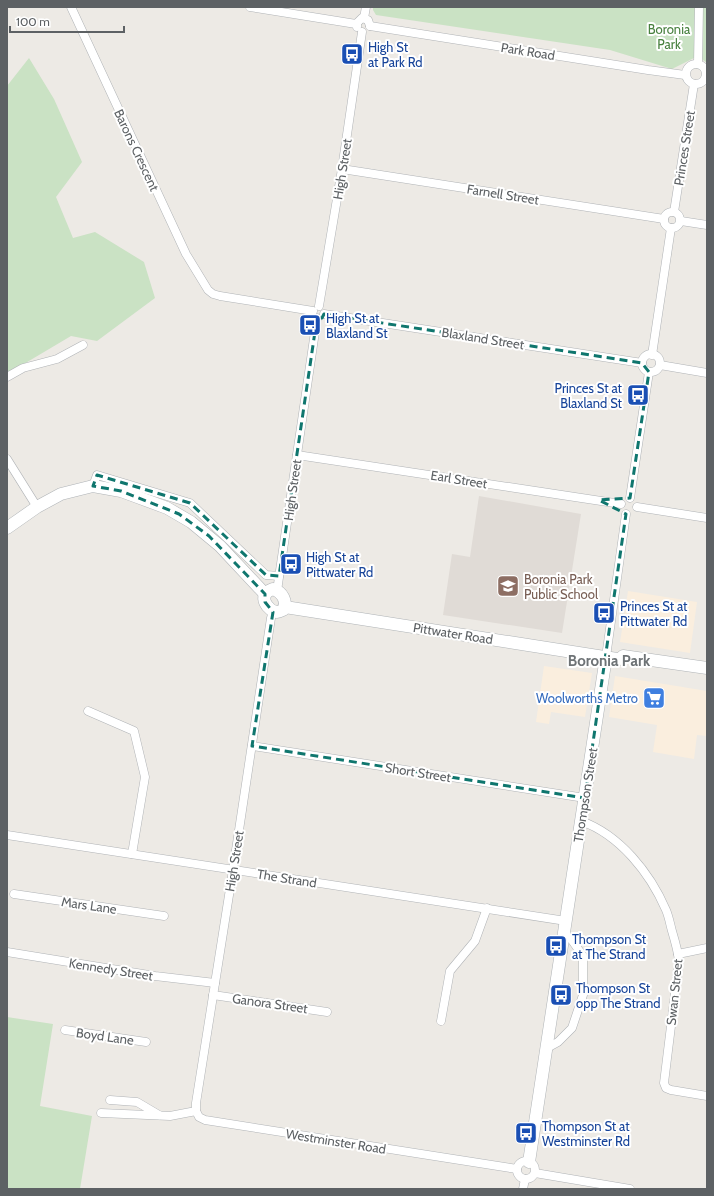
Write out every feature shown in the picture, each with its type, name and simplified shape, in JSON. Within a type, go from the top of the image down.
[{"type":"main road","points":[[7,528],[37,507],[61,494],[93,486],[110,488],[140,497],[167,508],[185,518],[220,546],[265,594]]},
{"type":"main road","points":[[273,589],[277,591],[285,600],[286,604],[283,610],[278,612],[273,611],[265,602],[265,594],[273,589]]},
{"type":"main road","name":"Pittwater Road","points":[[285,607],[606,657],[620,659],[623,656],[707,668]]},
{"type":"main road","name":"Thompson Street","points":[[532,1167],[547,1048],[606,657]]},
{"type":"main road","name":"Pittwater Road","points":[[620,659],[622,663],[707,676]]},
{"type":"street","name":"Barons Crescent","points":[[70,7],[186,254],[208,290],[220,296],[316,308]]},
{"type":"street","points":[[250,7],[356,24]]},
{"type":"street","points":[[364,18],[366,7]]},
{"type":"street","points":[[698,64],[699,7]]},
{"type":"street","points":[[356,24],[360,19],[364,18]]},
{"type":"street","points":[[356,24],[358,29],[362,32],[368,30],[370,26],[368,20],[364,18]]},
{"type":"street","name":"Park Road","points":[[370,26],[648,70],[685,74]]},
{"type":"street","name":"High Street","points":[[316,308],[342,170],[362,32]]},
{"type":"street","points":[[698,64],[703,67],[706,76],[703,82],[700,84],[694,84],[688,81],[685,74],[688,67],[698,64]]},
{"type":"street","name":"Princes Street","points":[[674,212],[694,84]]},
{"type":"street","name":"Farnell Street","points":[[342,170],[664,219]]},
{"type":"street","points":[[672,211],[679,214],[681,221],[678,227],[671,228],[665,224],[664,219],[667,214],[672,211]]},
{"type":"street","points":[[681,221],[707,225]]},
{"type":"street","points":[[652,355],[671,228]]},
{"type":"street","points":[[316,308],[313,316],[321,316]]},
{"type":"street","name":"High Street","points":[[277,591],[297,455],[321,316]]},
{"type":"street","name":"Blaxland Street","points":[[321,316],[642,363]]},
{"type":"street","points":[[7,376],[23,368],[57,359],[82,345]]},
{"type":"street","points":[[652,355],[658,358],[660,365],[656,371],[648,372],[643,368],[642,363],[645,357],[652,355]]},
{"type":"street","points":[[660,365],[707,373]]},
{"type":"street","points":[[630,498],[648,372]]},
{"type":"street","name":"Earl Street","points":[[297,455],[621,504]]},
{"type":"street","points":[[7,459],[37,507]]},
{"type":"street","points":[[93,486],[97,475],[190,503],[266,575],[279,576]]},
{"type":"street","points":[[632,498],[636,502],[637,507],[634,512],[626,514],[622,511],[621,504],[624,499],[632,498]]},
{"type":"street","points":[[637,507],[707,518]]},
{"type":"street","points":[[606,657],[626,514]]},
{"type":"street","name":"High Street","points":[[196,1111],[196,1103],[273,611]]},
{"type":"street","points":[[88,711],[134,731],[145,777],[132,854]]},
{"type":"street","name":"Short Street","points":[[252,746],[585,798]]},
{"type":"street","name":"Swan Street","points":[[581,821],[610,836],[630,856],[658,893],[667,912],[679,961],[664,1083],[666,1088],[671,1090],[707,1096]]},
{"type":"street","name":"The Strand","points":[[7,835],[566,920]]},
{"type":"street","name":"Mars Lane","points":[[14,894],[164,916]]},
{"type":"street","points":[[441,1021],[450,971],[475,941],[487,908]]},
{"type":"street","points":[[547,1048],[558,1042],[572,1028],[583,995],[583,956],[572,939],[564,934]]},
{"type":"street","points":[[678,954],[707,948]]},
{"type":"street","name":"Kennedy Street","points":[[7,952],[155,976],[215,983]]},
{"type":"street","name":"Ganora Street","points":[[213,995],[327,1012]]},
{"type":"street","name":"Boyd Lane","points":[[65,1030],[146,1042]]},
{"type":"street","points":[[110,1100],[137,1102],[160,1116]]},
{"type":"street","points":[[101,1114],[170,1116],[196,1111]]},
{"type":"street","name":"Westminster Road","points":[[196,1111],[199,1117],[205,1120],[517,1169]]},
{"type":"street","points":[[532,1167],[534,1175],[525,1179],[520,1177],[517,1169],[522,1163],[532,1167],[630,1189]]},
{"type":"street","points":[[523,1189],[525,1179]]},
{"type":"highlighted area","points":[[324,314],[642,363],[649,372],[630,498],[599,500],[626,514],[585,798],[252,746],[273,612],[265,602],[265,594],[209,536],[179,514],[121,491],[93,486],[97,475],[190,503],[266,575],[279,576],[317,318],[322,318]]},
{"type":"shaded area","name":"Boronia Park Public School","points":[[479,496],[581,514],[562,633],[443,615],[452,554],[470,557]]},
{"type":"shaded area","points":[[628,591],[697,602],[690,653],[620,642]]},
{"type":"shaded area","points":[[544,666],[592,673],[585,717],[551,712],[549,724],[536,722]]},
{"type":"shaded area","points":[[615,676],[707,691],[707,736],[697,735],[694,759],[653,752],[657,725],[609,717]]},
{"type":"green space","name":"Boronia Park","points":[[373,7],[707,7],[707,63],[698,56],[672,69],[610,50],[376,15]]},
{"type":"green space","points":[[29,58],[54,99],[82,162],[56,197],[73,238],[95,232],[144,262],[155,298],[97,341],[71,336],[7,375],[7,86]]},
{"type":"green space","points":[[7,1017],[53,1024],[40,1106],[92,1116],[80,1189],[7,1189]]},
{"type":"place","name":"High St at Park Rd","points":[[352,54]]},
{"type":"place","name":"High St at Blaxland St","points":[[310,325]]},
{"type":"place","name":"Princes St at Blaxland St","points":[[638,395]]},
{"type":"place","name":"High St at Pittwater Rd","points":[[291,564]]},
{"type":"place","name":"Boronia Park Public School","points":[[508,586]]},
{"type":"place","name":"Princes St at Pittwater Rd","points":[[604,613]]},
{"type":"place","name":"Woolworths Metro","points":[[654,698]]},
{"type":"place","name":"Thompson St at The Strand","points":[[556,946]]},
{"type":"place","name":"Thompson St opp The Strand","points":[[561,995]]},
{"type":"place","name":"Thompson St at Westminster Rd","points":[[526,1133]]},
{"type":"district","name":"Boronia Park","points":[[609,661]]}]
